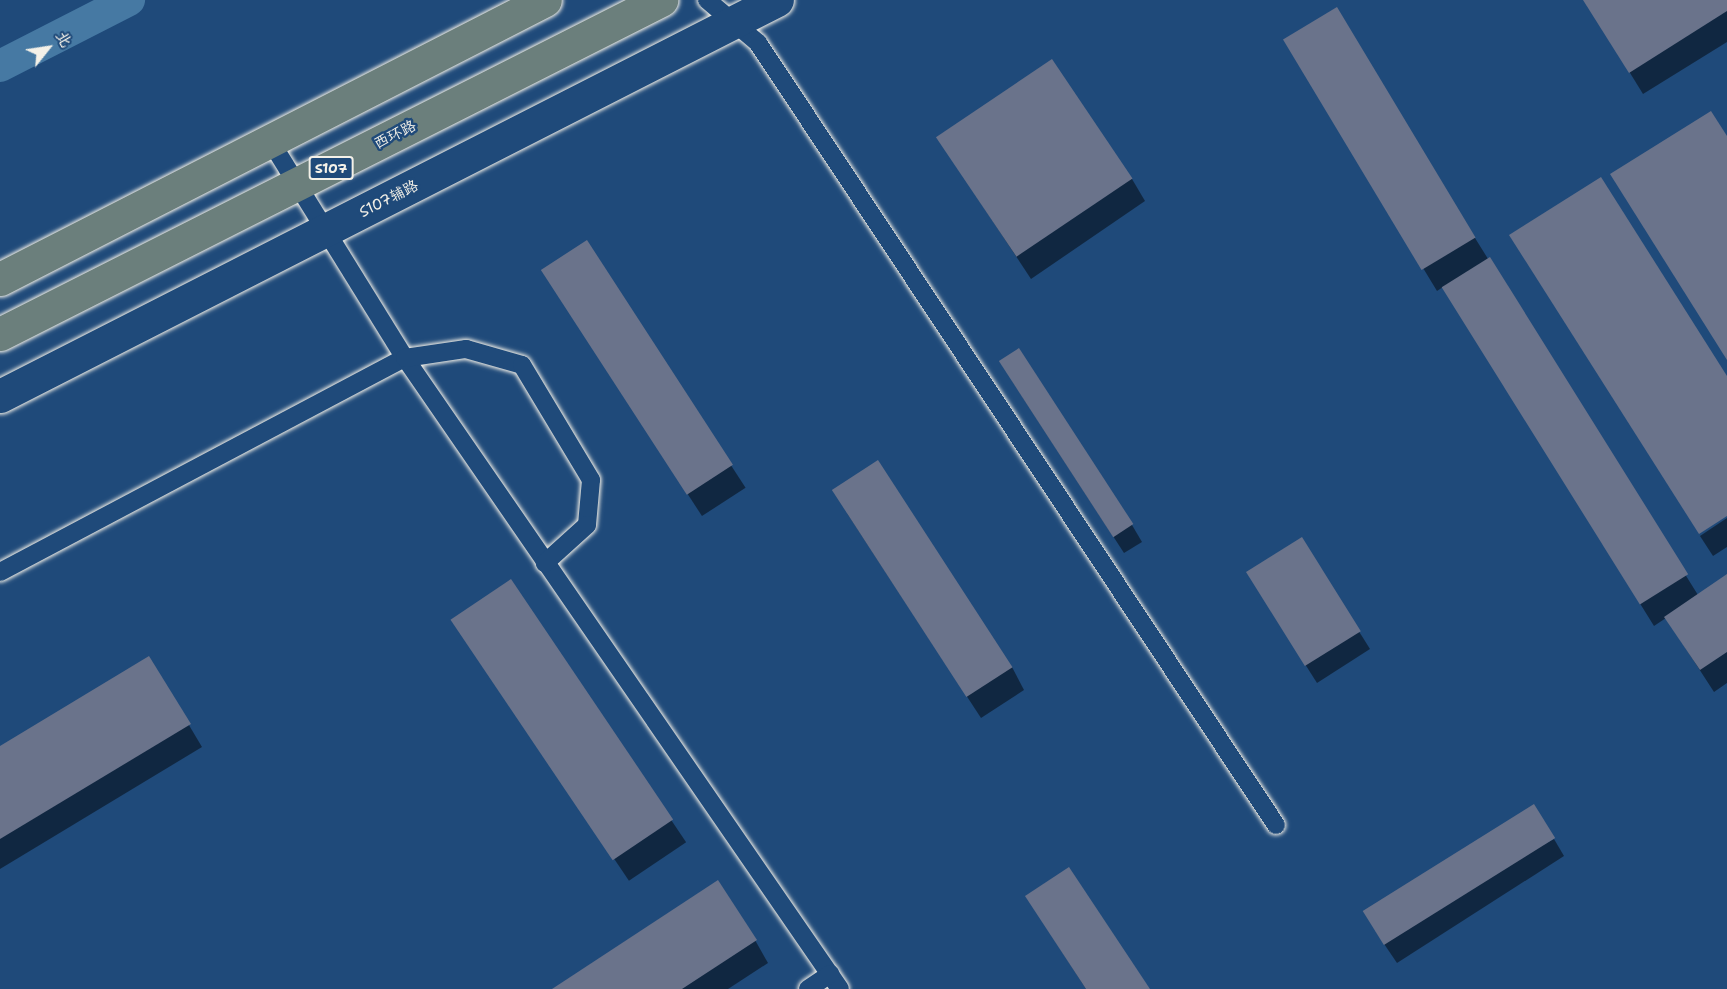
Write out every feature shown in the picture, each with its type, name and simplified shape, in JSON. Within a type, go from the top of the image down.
[{"type":"highway","points":[[0,279],[269,139],[545,0]]},
{"type":"highway","name":"西环路","points":[[0,334],[661,0]]},
{"type":"street","name":"S107辅路","points":[[0,396],[777,0]]},
{"type":"lane","points":[[707,0],[731,24],[758,43],[1276,825]]},
{"type":"lane","points":[[269,139],[405,358],[835,982],[808,989]]},
{"type":"lane","points":[[0,572],[405,358],[466,349],[522,365],[591,480],[587,525],[545,562]]},
{"type":"building","points":[[1583,0],[1727,0],[1727,11],[1629,73]]},
{"type":"building","points":[[1337,7],[1476,238],[1422,270],[1283,39]]},
{"type":"building","points":[[1052,59],[1133,178],[1016,257],[936,137]]},
{"type":"building","points":[[1711,111],[1727,136],[1727,360],[1610,174]]},
{"type":"building","points":[[1601,177],[1727,376],[1727,516],[1699,534],[1509,235]]},
{"type":"building","points":[[587,240],[733,465],[687,495],[541,270]]},
{"type":"building","points":[[1490,257],[1688,574],[1640,604],[1442,287]]},
{"type":"building","points":[[1019,348],[1133,524],[1113,537],[999,361]]},
{"type":"building","points":[[878,460],[1013,667],[966,697],[832,490]]},
{"type":"building","points":[[1302,537],[1361,631],[1305,666],[1246,572]]},
{"type":"building","points":[[1727,574],[1727,652],[1700,670],[1664,617]]},
{"type":"building","points":[[511,579],[673,819],[613,860],[450,620]]},
{"type":"building","points":[[149,656],[191,724],[0,839],[0,746]]},
{"type":"building","points":[[1534,804],[1555,838],[1384,945],[1363,911]]},
{"type":"building","points":[[1069,867],[1150,989],[1086,989],[1025,896]]},
{"type":"building","points":[[718,880],[757,940],[682,989],[552,989]]},
{"type":"waterway","points":[[0,66],[129,0]]}]
